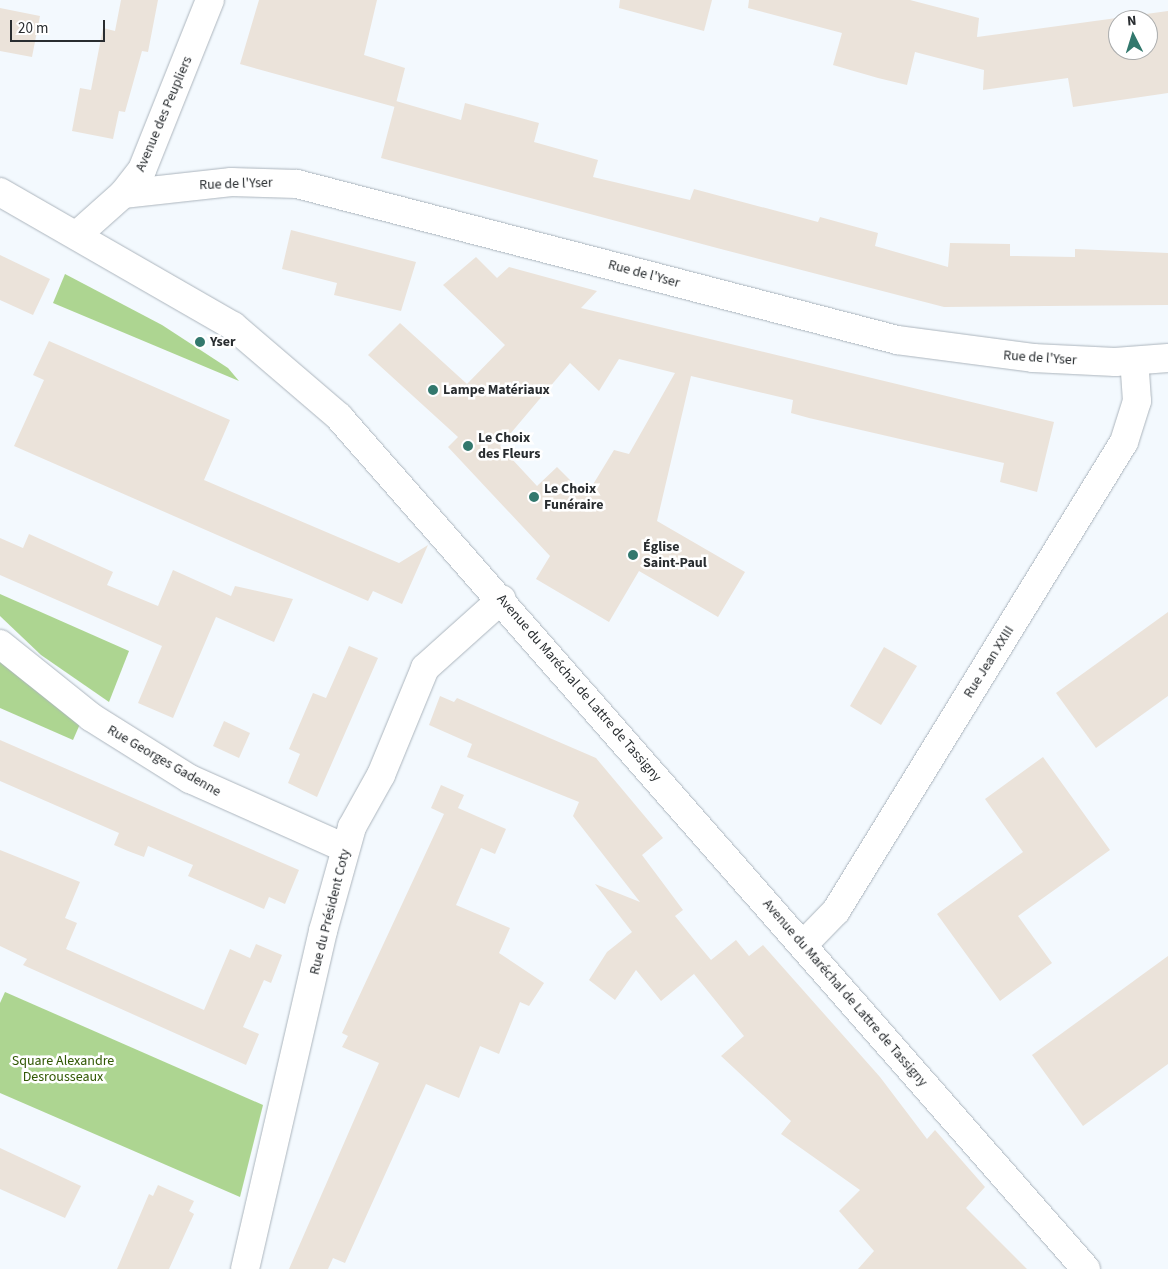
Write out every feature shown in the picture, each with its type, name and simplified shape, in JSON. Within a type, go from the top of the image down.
[{"type":"street","name":"Avenue des Peupliers","points":[[77,235],[123,194],[148,157],[210,0]]},
{"type":"street","name":"Rue de l'Yser","points":[[123,194],[231,182],[298,184],[897,340],[1033,358],[1134,362],[1168,358]]},
{"type":"street","name":"Avenue du Maréchal de Lattre de Tassigny","points":[[0,192],[233,326],[289,370],[356,435],[502,599],[1086,1269]]},
{"type":"street","name":"Rue Jean XXIII","points":[[803,945],[836,911],[1124,442],[1137,401],[1134,362]]},
{"type":"street","name":"Rue du Président Coty","points":[[245,1269],[346,848],[425,668],[502,599]]},
{"type":"street","name":"Rue Georges Gadenne","points":[[0,644],[91,718],[190,779],[346,848]]},
{"type":"green space","points":[[65,274],[162,325],[228,368],[239,381],[53,303]]},
{"type":"green space","points":[[0,594],[129,651],[109,702],[41,655],[0,616]]},
{"type":"green space","points":[[0,660],[80,724],[73,740],[0,708]]},
{"type":"green space","name":"Square Alexandre Desrousseaux","points":[[5,992],[263,1105],[240,1197],[0,1093],[0,1003]]},
{"type":"building","points":[[121,0],[158,0],[148,52],[142,51],[125,112],[119,111],[113,139],[72,131],[80,88],[91,90],[103,28],[115,31]]},
{"type":"building","points":[[259,0],[377,0],[364,55],[405,68],[395,107],[240,64]]},
{"type":"building","points":[[620,0],[712,0],[704,31],[619,8]]},
{"type":"building","points":[[749,0],[910,0],[979,18],[977,37],[1108,19],[1108,60],[1158,60],[1158,12],[1168,11],[1168,93],[1073,107],[1068,78],[983,90],[984,70],[915,52],[907,85],[833,65],[842,33],[748,8]]},
{"type":"building","points":[[0,8],[40,16],[32,57],[0,51]]},
{"type":"building","points":[[396,101],[461,120],[465,103],[539,123],[534,142],[598,160],[593,177],[690,200],[694,189],[818,222],[820,217],[878,233],[875,246],[948,267],[950,243],[1010,244],[1010,256],[1075,257],[1075,249],[1168,253],[1168,305],[944,307],[717,248],[381,158]]},
{"type":"building","points":[[291,230],[416,262],[401,311],[334,295],[337,283],[282,269]]},
{"type":"building","points":[[0,255],[50,279],[33,315],[0,300]]},
{"type":"building","points":[[476,257],[497,278],[509,267],[597,291],[581,308],[1054,422],[1037,492],[1000,482],[1004,463],[791,413],[793,400],[691,376],[657,521],[745,572],[718,617],[639,571],[609,622],[536,579],[550,556],[448,447],[458,437],[368,355],[400,323],[467,384],[505,345],[443,285]],"holes":[[[619,359],[675,373],[629,454],[614,450],[586,496],[557,467],[537,486],[500,446],[570,363],[599,391]]]},
{"type":"building","points":[[49,341],[230,420],[204,480],[399,563],[428,545],[402,604],[373,591],[368,601],[14,446],[44,380],[33,375]]},
{"type":"building","points":[[29,534],[113,572],[107,585],[158,606],[173,570],[231,596],[235,586],[293,599],[274,642],[216,617],[173,718],[138,703],[162,646],[0,575],[0,538],[23,548]]},
{"type":"building","points":[[1168,612],[1168,696],[1096,748],[1056,693]]},
{"type":"building","points":[[349,646],[378,658],[317,797],[288,783],[300,754],[289,749],[313,693],[326,698]]},
{"type":"building","points":[[884,647],[917,666],[881,725],[850,706]]},
{"type":"building","points":[[440,696],[454,702],[457,698],[596,758],[663,838],[642,855],[683,910],[675,916],[711,960],[661,1001],[636,970],[615,1000],[589,980],[607,952],[632,932],[595,884],[640,902],[573,816],[579,802],[467,757],[472,744],[429,725]]},
{"type":"building","points":[[224,721],[250,733],[239,758],[213,746]]},
{"type":"building","points":[[0,740],[299,870],[285,904],[269,897],[264,909],[188,876],[193,865],[148,846],[144,857],[114,845],[119,833],[0,781]]},
{"type":"building","points":[[1043,757],[1110,850],[1018,916],[1052,963],[1000,1001],[937,914],[1023,852],[985,799]]},
{"type":"building","points":[[441,785],[464,795],[458,808],[506,829],[495,854],[481,848],[456,905],[510,928],[499,953],[544,983],[529,1006],[520,1002],[499,1054],[480,1046],[459,1098],[426,1084],[345,1263],[333,1258],[328,1269],[289,1269],[379,1063],[342,1047],[348,1036],[342,1033],[444,814],[431,808]]},
{"type":"building","points":[[0,850],[80,882],[65,918],[77,923],[66,949],[204,1010],[230,949],[250,958],[256,944],[282,955],[271,983],[264,980],[243,1027],[259,1034],[246,1065],[23,965],[27,959],[0,946]]},
{"type":"building","points":[[736,940],[749,956],[763,945],[880,1077],[927,1139],[935,1130],[985,1187],[966,1208],[1027,1269],[858,1269],[874,1251],[839,1211],[860,1190],[781,1134],[791,1121],[721,1056],[744,1036],[694,974]]},
{"type":"building","points":[[1168,956],[1168,1064],[1083,1126],[1032,1055]]},
{"type":"building","points":[[0,1148],[81,1186],[65,1218],[0,1189]]},
{"type":"building","points":[[158,1185],[194,1201],[189,1211],[194,1214],[169,1269],[117,1269],[149,1194],[153,1196]]},
{"type":"place","name":"Yser","points":[[200,342]]},
{"type":"place","name":"Lampe Matériaux","points":[[433,390]]},
{"type":"place","name":"Le Choix des Fleurs","points":[[468,446]]},
{"type":"place","name":"Le Choix Funéraire","points":[[534,497]]},
{"type":"place","name":"Église Saint-Paul","points":[[633,555]]}]
